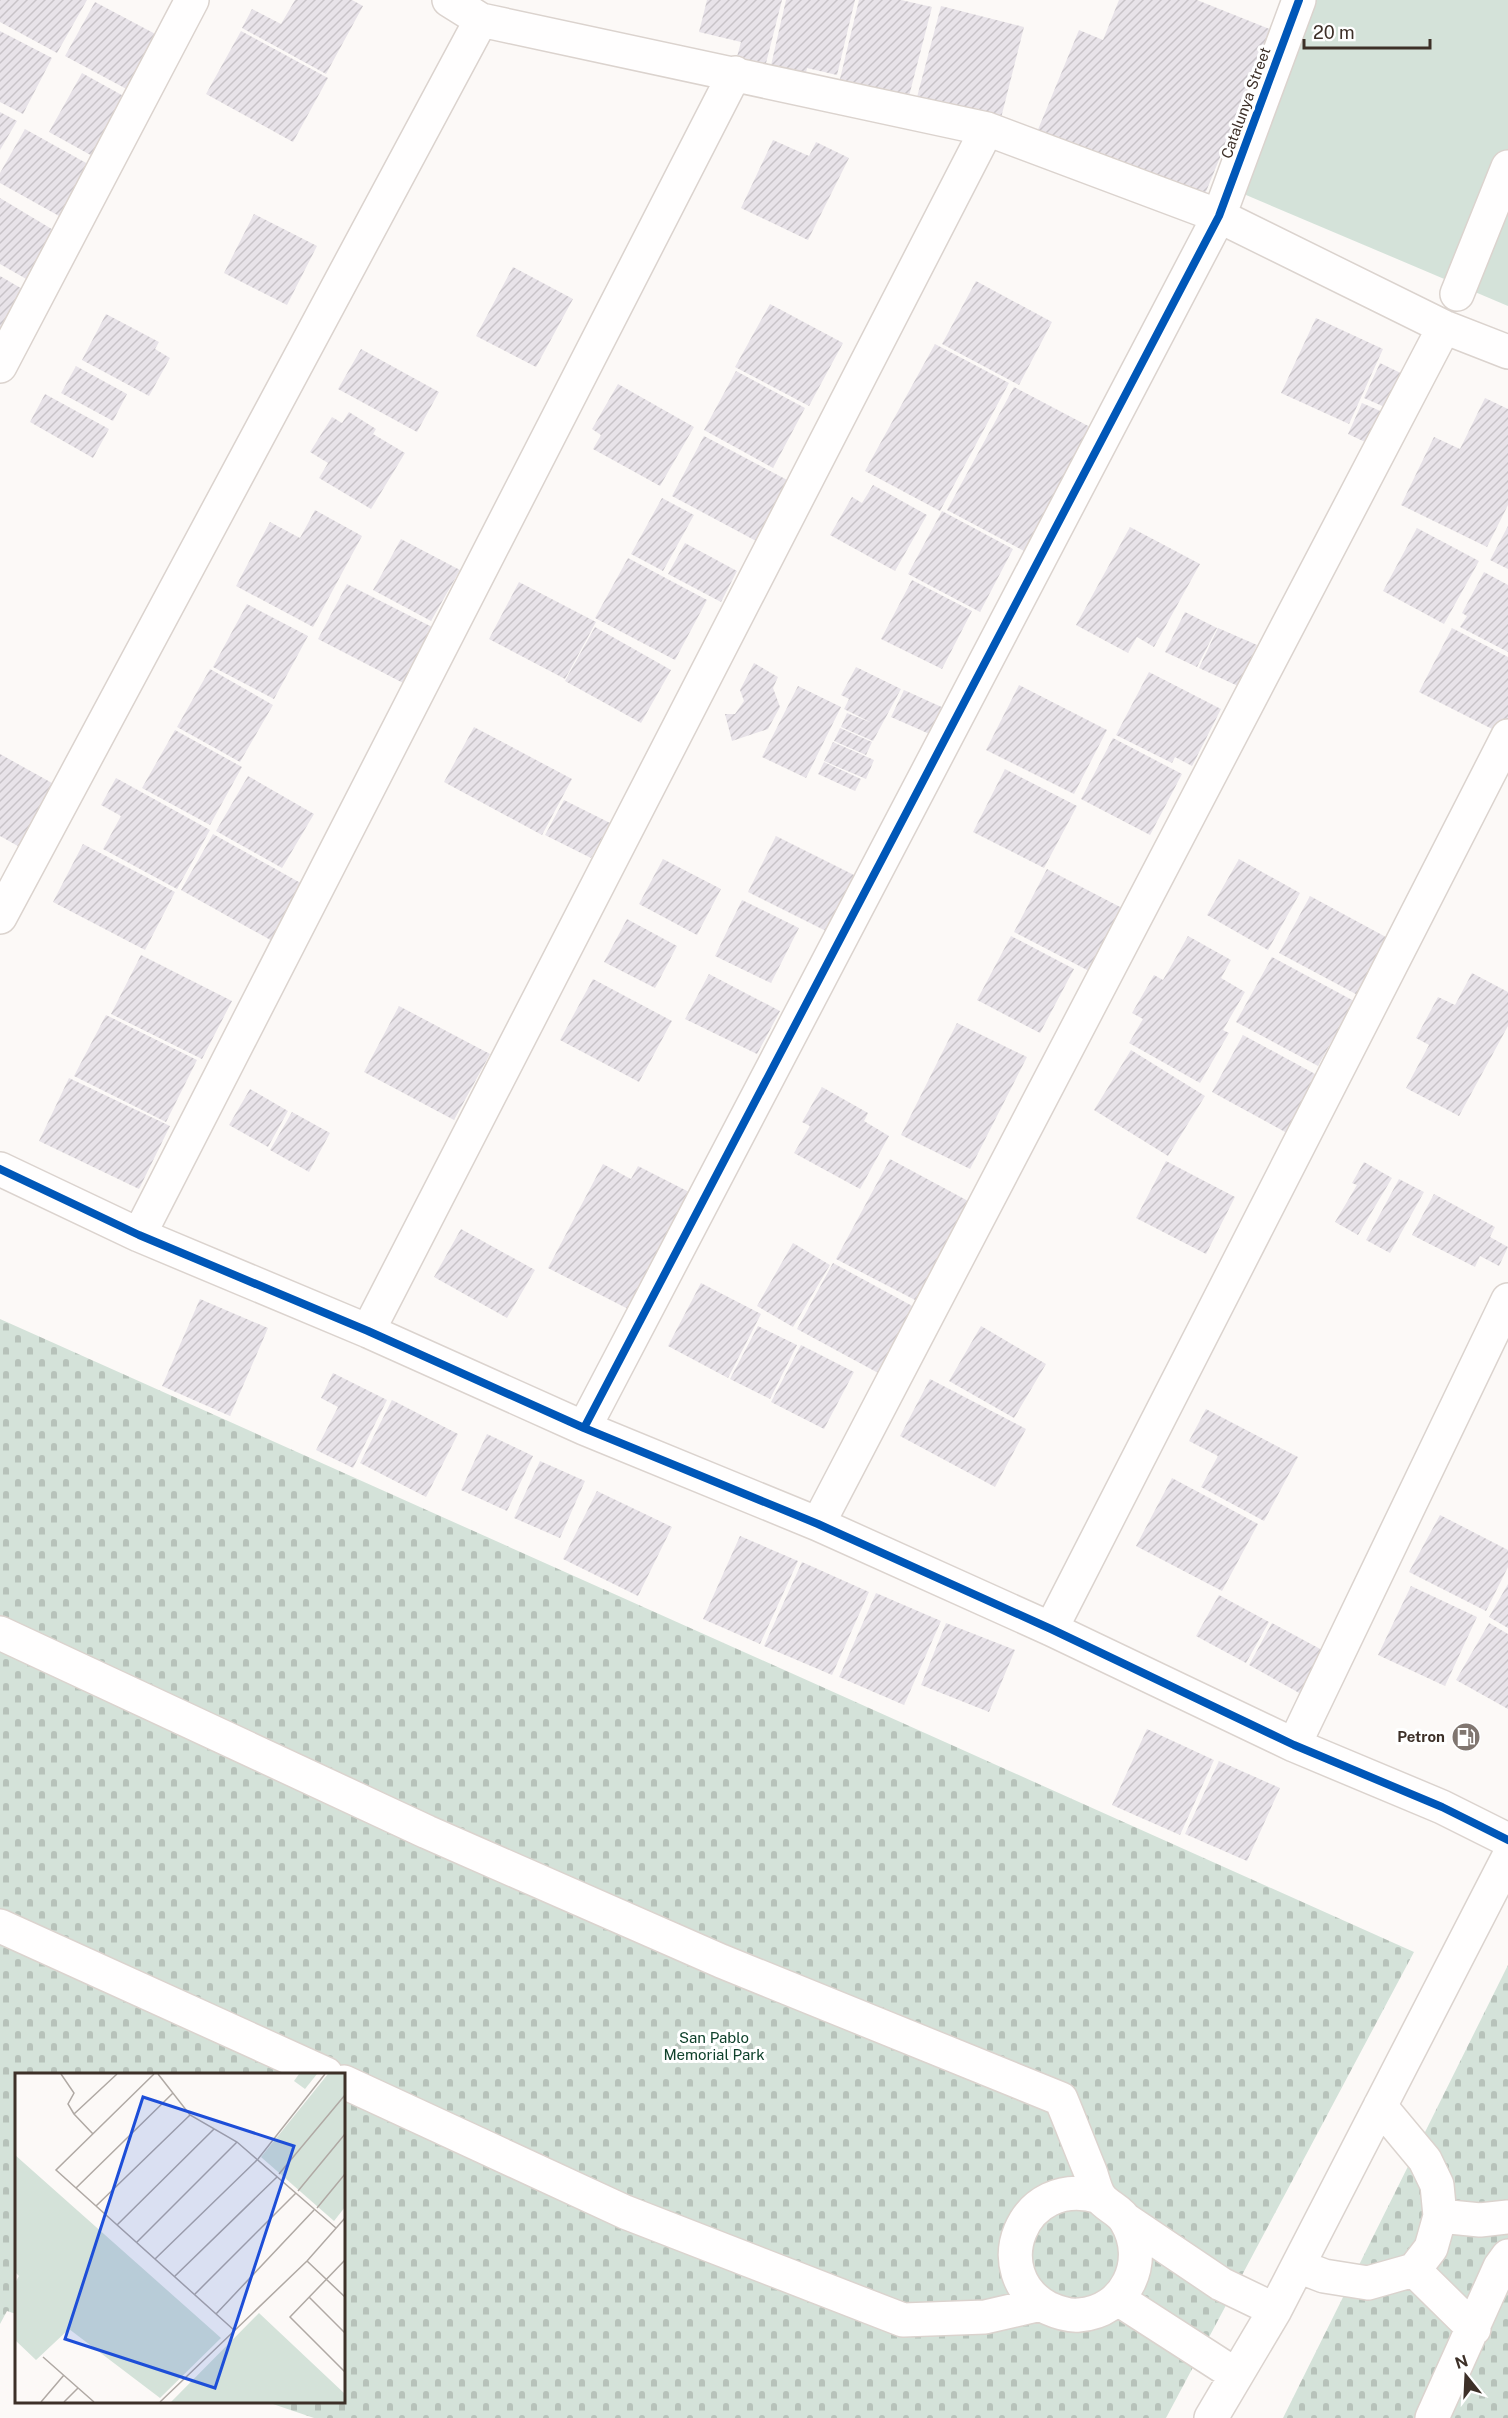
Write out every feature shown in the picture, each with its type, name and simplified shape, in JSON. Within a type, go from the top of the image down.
[{"type":"street","points":[[0,366],[192,0]]},
{"type":"street","points":[[449,0],[481,20],[987,129],[1219,216],[1444,327],[1508,352]]},
{"type":"street","name":"Catalunya Street","points":[[584,1428],[1219,216],[1299,0]]},
{"type":"street","points":[[0,917],[481,20]]},
{"type":"street","points":[[139,1235],[735,73]]},
{"type":"street","points":[[368,1331],[987,129]]},
{"type":"street","points":[[1458,294],[1508,167]]},
{"type":"street","points":[[818,1524],[1444,327]]},
{"type":"street","points":[[1052,1629],[1508,736]]},
{"type":"street","points":[[0,1169],[139,1235],[368,1331],[584,1428],[818,1524],[1052,1629],[1294,1745],[1442,1807],[1508,1840]]},
{"type":"street","points":[[1294,1745],[1508,1300]]},
{"type":"street","points":[[0,1633],[427,1832],[721,1961],[1061,2099],[1100,2197]]},
{"type":"street","points":[[1211,2418],[1275,2310],[1508,1858]]},
{"type":"street","points":[[0,1927],[324,2073]]},
{"type":"street","points":[[345,2082],[625,2212],[903,2320],[985,2317],[1041,2304]]},
{"type":"street","points":[[1298,2266],[1324,2276],[1368,2283],[1414,2270],[1431,2248],[1440,2216],[1437,2185],[1425,2160],[1380,2106]]},
{"type":"street","points":[[1126,2220],[1136,2249],[1134,2270],[1128,2285],[1118,2299],[1101,2310],[1078,2316],[1056,2312],[1041,2304],[1027,2290],[1019,2277],[1015,2250],[1024,2220],[1036,2207],[1049,2198],[1070,2192],[1085,2193],[1100,2197],[1126,2220],[1221,2284],[1275,2310]]},
{"type":"street","points":[[1440,2216],[1480,2220],[1508,2217]]},
{"type":"street","points":[[1432,2418],[1505,2265]]},
{"type":"street","points":[[1414,2270],[1474,2329]]},
{"type":"street","points":[[1118,2299],[1236,2375]]},
{"type":"green space","points":[[1313,0],[1508,0],[1508,306],[1239,192]]},
{"type":"green space","name":"San Pablo Memorial Park","points":[[0,1319],[1414,1952],[1166,2418],[314,2418],[270,2403],[345,2403],[345,2073],[15,2073],[15,2314],[7,2311],[0,2324]]},
{"type":"green space","points":[[1508,1965],[1508,2418],[1283,2418]]},
{"type":"building","points":[[0,0],[87,0],[57,53],[0,22]]},
{"type":"building","points":[[295,0],[352,0],[363,6],[326,74],[242,28],[252,9],[281,24]]},
{"type":"building","points":[[707,0],[782,0],[764,71],[735,64],[741,42],[699,32]]},
{"type":"building","points":[[786,0],[855,0],[837,75],[807,68],[804,82],[769,74]]},
{"type":"building","points":[[859,0],[901,0],[932,7],[908,100],[839,83]]},
{"type":"building","points":[[1119,0],[1197,0],[1272,30],[1203,199],[1037,132],[1079,30],[1103,40]]},
{"type":"building","points":[[95,2],[161,37],[132,92],[65,56]]},
{"type":"building","points":[[941,6],[1024,27],[1000,122],[916,101]]},
{"type":"building","points":[[0,31],[52,58],[23,114],[0,102]]},
{"type":"building","points":[[241,31],[328,78],[293,142],[206,94]]},
{"type":"building","points":[[82,73],[129,99],[96,158],[49,132]]},
{"type":"building","points":[[0,112],[17,121],[0,150]]},
{"type":"building","points":[[25,129],[97,169],[68,221],[0,183],[0,173]]},
{"type":"building","points":[[773,140],[809,156],[816,142],[849,158],[808,240],[741,208]]},
{"type":"building","points":[[0,198],[55,231],[35,284],[0,264]]},
{"type":"building","points":[[254,214],[317,246],[287,305],[224,273]]},
{"type":"building","points":[[513,267],[573,299],[536,367],[476,336]]},
{"type":"building","points":[[0,276],[31,294],[0,347]]},
{"type":"building","points":[[976,281],[1052,322],[1019,385],[942,344]]},
{"type":"building","points":[[770,304],[843,343],[809,406],[735,367]]},
{"type":"building","points":[[106,314],[159,342],[155,349],[170,358],[149,396],[82,360]]},
{"type":"building","points":[[1316,318],[1383,349],[1349,424],[1281,393]]},
{"type":"building","points":[[935,344],[1009,383],[940,511],[865,471]]},
{"type":"building","points":[[361,349],[439,392],[417,432],[338,389]]},
{"type":"building","points":[[1380,363],[1411,378],[1396,412],[1364,398]]},
{"type":"building","points":[[76,366],[127,394],[113,421],[61,393]]},
{"type":"building","points":[[736,371],[805,408],[773,468],[704,430]]},
{"type":"building","points":[[618,384],[694,427],[660,486],[593,449],[601,435],[592,429]]},
{"type":"building","points":[[1014,387],[1092,428],[1026,552],[947,510]]},
{"type":"building","points":[[45,394],[109,429],[93,458],[30,422]]},
{"type":"building","points":[[1485,398],[1508,409],[1508,505],[1487,547],[1401,505],[1434,437],[1460,449]]},
{"type":"building","points":[[1362,403],[1394,417],[1380,449],[1348,434]]},
{"type":"building","points":[[349,412],[376,429],[373,434],[405,453],[371,509],[319,478],[328,463],[310,452],[332,417],[342,423]]},
{"type":"building","points":[[704,436],[791,482],[758,542],[672,496]]},
{"type":"building","points":[[873,485],[927,515],[895,571],[830,535],[852,497],[862,503]]},
{"type":"building","points":[[662,498],[694,515],[663,571],[631,554]]},
{"type":"building","points":[[315,510],[362,536],[313,627],[236,586],[270,522],[300,538]]},
{"type":"building","points":[[942,511],[1013,549],[980,612],[908,574]]},
{"type":"building","points":[[1508,526],[1508,569],[1490,560]]},
{"type":"building","points":[[1130,527],[1200,564],[1154,647],[1137,637],[1128,653],[1076,625]]},
{"type":"building","points":[[1417,528],[1479,561],[1444,624],[1383,591]]},
{"type":"building","points":[[401,539],[460,570],[431,621],[373,590]]},
{"type":"building","points":[[685,543],[737,571],[721,602],[668,574]]},
{"type":"building","points":[[628,558],[707,600],[675,660],[595,618]]},
{"type":"building","points":[[1484,572],[1508,585],[1508,652],[1460,627],[1467,616],[1462,613]]},
{"type":"building","points":[[912,580],[972,611],[942,669],[881,639]]},
{"type":"building","points":[[519,582],[596,622],[565,679],[489,639]]},
{"type":"building","points":[[347,584],[436,629],[407,685],[318,639]]},
{"type":"building","points":[[247,604],[308,636],[274,699],[213,667]]},
{"type":"building","points":[[1185,612],[1217,628],[1197,667],[1165,652]]},
{"type":"building","points":[[595,627],[671,670],[641,723],[565,681]]},
{"type":"building","points":[[1218,628],[1257,645],[1238,686],[1199,668]]},
{"type":"building","points":[[1452,628],[1508,657],[1508,731],[1506,736],[1419,692]]},
{"type":"building","points":[[754,663],[778,677],[773,688],[780,707],[768,729],[732,741],[725,714],[735,714],[744,701],[740,690]]},
{"type":"building","points":[[856,667],[901,689],[873,741],[841,727],[847,713],[872,723],[844,709],[849,699],[841,695]]},
{"type":"building","points":[[210,669],[273,705],[240,762],[177,727]]},
{"type":"building","points":[[1149,672],[1221,709],[1192,766],[1175,757],[1172,763],[1116,735]]},
{"type":"building","points":[[1019,685],[1107,730],[1074,794],[986,750]]},
{"type":"building","points":[[798,686],[841,707],[806,778],[762,757]]},
{"type":"building","points":[[904,690],[946,709],[934,736],[891,717]]},
{"type":"building","points":[[474,727],[572,779],[542,835],[444,782]]},
{"type":"building","points":[[840,728],[872,742],[866,755],[834,741]]},
{"type":"building","points":[[175,730],[242,767],[210,825],[142,788]]},
{"type":"building","points":[[1113,738],[1182,774],[1150,835],[1081,799]]},
{"type":"building","points":[[833,742],[874,760],[866,779],[824,761]]},
{"type":"building","points":[[0,754],[61,788],[25,850],[0,836]]},
{"type":"building","points":[[824,762],[861,779],[855,791],[818,774]]},
{"type":"building","points":[[1005,769],[1077,806],[1044,868],[973,832]]},
{"type":"building","points":[[248,776],[314,814],[282,868],[216,831]]},
{"type":"building","points":[[116,778],[210,830],[177,889],[103,849],[121,816],[101,805]]},
{"type":"building","points":[[564,800],[610,823],[591,858],[545,835]]},
{"type":"building","points":[[213,834],[306,886],[274,942],[181,890]]},
{"type":"building","points":[[776,836],[864,880],[836,936],[748,892]]},
{"type":"building","points":[[83,844],[175,892],[145,950],[53,902]]},
{"type":"building","points":[[663,859],[721,889],[697,935],[639,904]]},
{"type":"building","points":[[1239,859],[1300,893],[1268,950],[1207,915]]},
{"type":"building","points":[[1047,869],[1122,908],[1089,971],[1014,932]]},
{"type":"building","points":[[1310,896],[1397,943],[1367,1000],[1279,953]]},
{"type":"building","points":[[742,900],[799,928],[771,983],[715,956]]},
{"type":"building","points":[[627,919],[677,946],[655,988],[604,962]]},
{"type":"building","points":[[1011,936],[1074,969],[1040,1033],[977,1000]]},
{"type":"building","points":[[1188,936],[1231,960],[1221,978],[1245,992],[1223,1030],[1229,1033],[1200,1083],[1129,1043],[1143,1019],[1132,1013],[1154,975],[1163,980]]},
{"type":"building","points":[[141,955],[232,1001],[202,1059],[111,1014]]},
{"type":"building","points":[[1272,957],[1354,1001],[1318,1066],[1236,1022]]},
{"type":"building","points":[[1472,973],[1508,992],[1508,1026],[1459,1116],[1406,1088],[1429,1045],[1416,1038],[1438,997],[1455,1005]]},
{"type":"building","points":[[709,974],[780,1011],[757,1054],[685,1019]]},
{"type":"building","points":[[593,979],[672,1021],[639,1082],[560,1040]]},
{"type":"building","points":[[399,1006],[490,1054],[454,1120],[364,1072]]},
{"type":"building","points":[[106,1015],[197,1060],[166,1122],[74,1076]]},
{"type":"building","points":[[957,1023],[1027,1057],[970,1169],[901,1135]]},
{"type":"building","points":[[1243,1035],[1328,1081],[1296,1138],[1212,1092]]},
{"type":"building","points":[[1131,1050],[1205,1096],[1168,1156],[1094,1110]]},
{"type":"building","points":[[69,1078],[170,1126],[139,1189],[39,1141]]},
{"type":"building","points":[[822,1087],[868,1113],[864,1121],[889,1136],[860,1189],[794,1153],[810,1126],[802,1122]]},
{"type":"building","points":[[250,1089],[288,1111],[268,1147],[229,1125]]},
{"type":"building","points":[[292,1112],[330,1133],[309,1172],[270,1150]]},
{"type":"building","points":[[890,1159],[970,1202],[917,1301],[836,1259]]},
{"type":"building","points":[[1166,1161],[1235,1197],[1206,1254],[1136,1218]]},
{"type":"building","points":[[1364,1162],[1392,1178],[1358,1235],[1335,1222],[1357,1185],[1352,1183]]},
{"type":"building","points":[[603,1164],[631,1179],[638,1166],[691,1193],[630,1310],[548,1268]]},
{"type":"building","points":[[1399,1179],[1424,1192],[1390,1253],[1366,1240]]},
{"type":"building","points":[[1434,1194],[1495,1227],[1490,1237],[1508,1247],[1499,1266],[1480,1256],[1475,1267],[1412,1235]]},
{"type":"building","points":[[461,1229],[535,1270],[507,1318],[434,1277]]},
{"type":"building","points":[[793,1243],[830,1265],[793,1327],[757,1306]]},
{"type":"building","points":[[833,1263],[916,1308],[880,1374],[797,1329]]},
{"type":"building","points":[[701,1283],[761,1314],[728,1378],[668,1346]]},
{"type":"building","points":[[200,1299],[268,1328],[230,1416],[162,1386]]},
{"type":"building","points":[[758,1326],[797,1345],[770,1399],[730,1379]]},
{"type":"building","points":[[981,1326],[1046,1364],[1014,1418],[949,1381]]},
{"type":"building","points":[[801,1345],[854,1372],[824,1429],[771,1402]]},
{"type":"building","points":[[333,1373],[387,1400],[353,1468],[316,1450],[338,1407],[321,1398]]},
{"type":"building","points":[[930,1379],[1026,1429],[995,1487],[900,1436]]},
{"type":"building","points":[[392,1400],[458,1434],[426,1497],[360,1463]]},
{"type":"building","points":[[1206,1409],[1298,1457],[1264,1521],[1201,1487],[1218,1456],[1189,1441]]},
{"type":"building","points":[[487,1434],[533,1456],[507,1511],[461,1490]]},
{"type":"building","points":[[540,1461],[585,1481],[560,1538],[514,1518]]},
{"type":"building","points":[[1172,1478],[1258,1524],[1222,1591],[1136,1546]]},
{"type":"building","points":[[597,1491],[672,1527],[638,1596],[563,1559]]},
{"type":"building","points":[[1440,1515],[1508,1550],[1508,1567],[1486,1611],[1409,1572]]},
{"type":"building","points":[[740,1536],[798,1561],[760,1644],[703,1619]]},
{"type":"building","points":[[802,1562],[869,1592],[832,1675],[764,1646]]},
{"type":"building","points":[[1508,1584],[1508,1628],[1489,1617]]},
{"type":"building","points":[[1411,1586],[1477,1617],[1445,1686],[1378,1655]]},
{"type":"building","points":[[876,1593],[941,1621],[904,1705],[839,1677]]},
{"type":"building","points":[[1219,1595],[1269,1622],[1246,1663],[1196,1636]]},
{"type":"building","points":[[946,1623],[1015,1650],[989,1712],[921,1685]]},
{"type":"building","points":[[1272,1623],[1324,1651],[1301,1694],[1249,1665]]},
{"type":"building","points":[[1489,1623],[1508,1634],[1508,1709],[1456,1680]]},
{"type":"building","points":[[1147,1729],[1214,1760],[1180,1835],[1112,1805]]},
{"type":"building","points":[[1219,1761],[1280,1788],[1247,1861],[1185,1834]]},
{"type":"cycle path","points":[[584,1428],[1219,216],[1299,0]]},
{"type":"cycle path","points":[[0,1169],[139,1235],[368,1331],[584,1428],[818,1524],[1051,1629],[1294,1745],[1442,1807],[1508,1840]]},
{"type":"place","name":"Petron","points":[[1466,1737]]}]
